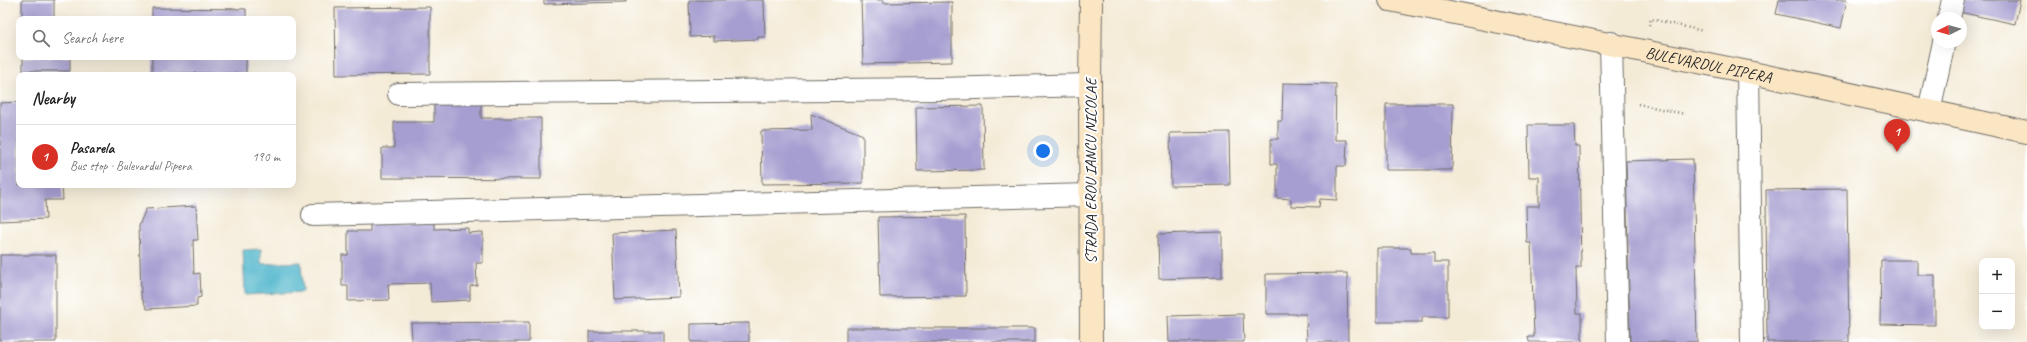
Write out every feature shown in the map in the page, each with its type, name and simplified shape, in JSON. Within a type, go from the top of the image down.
[{"type":"main road","name":"STRADA EROU IANCU NICOLAE","points":[[1090,342],[1091,0]]},
{"type":"main road","name":"BULEVARDUL PIPERA","points":[[1390,0],[1611,43],[2027,132]]},
{"type":"street","points":[[1950,12],[1953,0]]},
{"type":"street","points":[[1611,43],[1618,342]]},
{"type":"street","points":[[1929,111],[1943,48]]},
{"type":"street","points":[[1748,72],[1752,342]]},
{"type":"street","points":[[399,94],[939,89],[1090,85]]},
{"type":"street","points":[[314,215],[1090,195]]},
{"type":"path","points":[[1650,19],[1703,31]]},
{"type":"path","points":[[1631,102],[1685,114]]},
{"type":"water","points":[[261,249],[261,264],[301,262],[303,292],[245,295],[243,250]]},
{"type":"building","points":[[22,0],[54,0],[54,16],[22,16]]},
{"type":"building","points":[[544,0],[626,0],[626,2],[544,4]]},
{"type":"building","points":[[689,0],[764,0],[765,37],[758,37],[758,39],[714,41],[714,36],[690,37]]},
{"type":"building","points":[[861,0],[883,0],[883,3],[952,2],[952,62],[863,64]]},
{"type":"building","points":[[1779,0],[1847,0],[1841,28],[1776,14]]},
{"type":"building","points":[[1962,0],[2020,0],[2015,24],[1967,14],[1967,12],[1959,12]]},
{"type":"building","points":[[430,7],[430,74],[336,75],[335,8]]},
{"type":"building","points":[[152,8],[246,9],[246,16],[152,16]]},
{"type":"building","points":[[23,60],[70,60],[70,71],[23,71]]},
{"type":"building","points":[[152,60],[246,60],[246,72],[152,72]]},
{"type":"building","points":[[1283,83],[1336,84],[1335,140],[1347,140],[1346,166],[1337,166],[1337,200],[1320,199],[1319,207],[1291,206],[1291,199],[1277,198],[1277,164],[1271,164],[1271,139],[1278,139],[1278,121],[1282,121]]},
{"type":"building","points":[[434,101],[481,101],[481,118],[541,118],[541,179],[382,178],[382,148],[394,148],[394,122],[434,122]]},
{"type":"building","points":[[16,102],[16,188],[62,188],[63,200],[45,200],[46,219],[0,221],[0,103]]},
{"type":"building","points":[[1386,104],[1453,104],[1452,170],[1386,170]]},
{"type":"building","points":[[983,106],[984,170],[917,171],[916,107]]},
{"type":"building","points":[[811,114],[863,135],[863,183],[762,184],[761,131],[812,130]]},
{"type":"building","points":[[1528,125],[1574,125],[1575,146],[1579,146],[1581,268],[1576,268],[1577,313],[1582,313],[1582,342],[1529,342],[1528,337],[1534,337],[1531,243],[1527,243],[1526,206],[1539,206],[1539,177],[1529,177]]},
{"type":"building","points":[[1229,132],[1230,185],[1171,186],[1170,133]]},
{"type":"building","points":[[1693,159],[1697,342],[1630,342],[1626,161]]},
{"type":"building","points":[[1847,189],[1849,342],[1767,342],[1766,190]]},
{"type":"building","points":[[196,206],[198,240],[193,240],[194,274],[200,273],[201,297],[197,298],[197,306],[147,309],[141,296],[139,225],[146,209]]},
{"type":"building","points":[[965,216],[966,296],[880,297],[878,217]]},
{"type":"building","points":[[434,222],[434,229],[468,228],[468,233],[483,232],[483,263],[476,263],[477,285],[470,286],[470,300],[431,302],[430,283],[388,284],[389,300],[348,301],[348,286],[342,286],[342,255],[348,255],[348,231],[370,231],[370,223]]},
{"type":"building","points":[[676,230],[679,297],[615,300],[612,233]]},
{"type":"building","points":[[1222,232],[1222,277],[1159,279],[1158,234]]},
{"type":"building","points":[[1377,248],[1411,248],[1411,253],[1434,253],[1434,262],[1448,262],[1448,317],[1422,317],[1422,322],[1377,322]]},
{"type":"building","points":[[0,255],[56,255],[56,342],[0,342]]},
{"type":"building","points":[[1881,260],[1917,260],[1917,275],[1935,275],[1935,325],[1880,324]]},
{"type":"building","points":[[1347,273],[1348,342],[1307,342],[1306,314],[1266,314],[1266,274]]},
{"type":"building","points":[[1243,314],[1244,342],[1169,342],[1168,316]]},
{"type":"building","points":[[529,322],[529,342],[412,342],[411,323]]},
{"type":"building","points":[[749,323],[749,342],[691,342],[691,324]]},
{"type":"building","points":[[846,328],[1035,328],[1035,342],[846,342]]},
{"type":"building","points":[[589,331],[663,331],[663,342],[589,342]]},
{"type":"place","name":"Pasarela","points":[[1897,152]]}]
